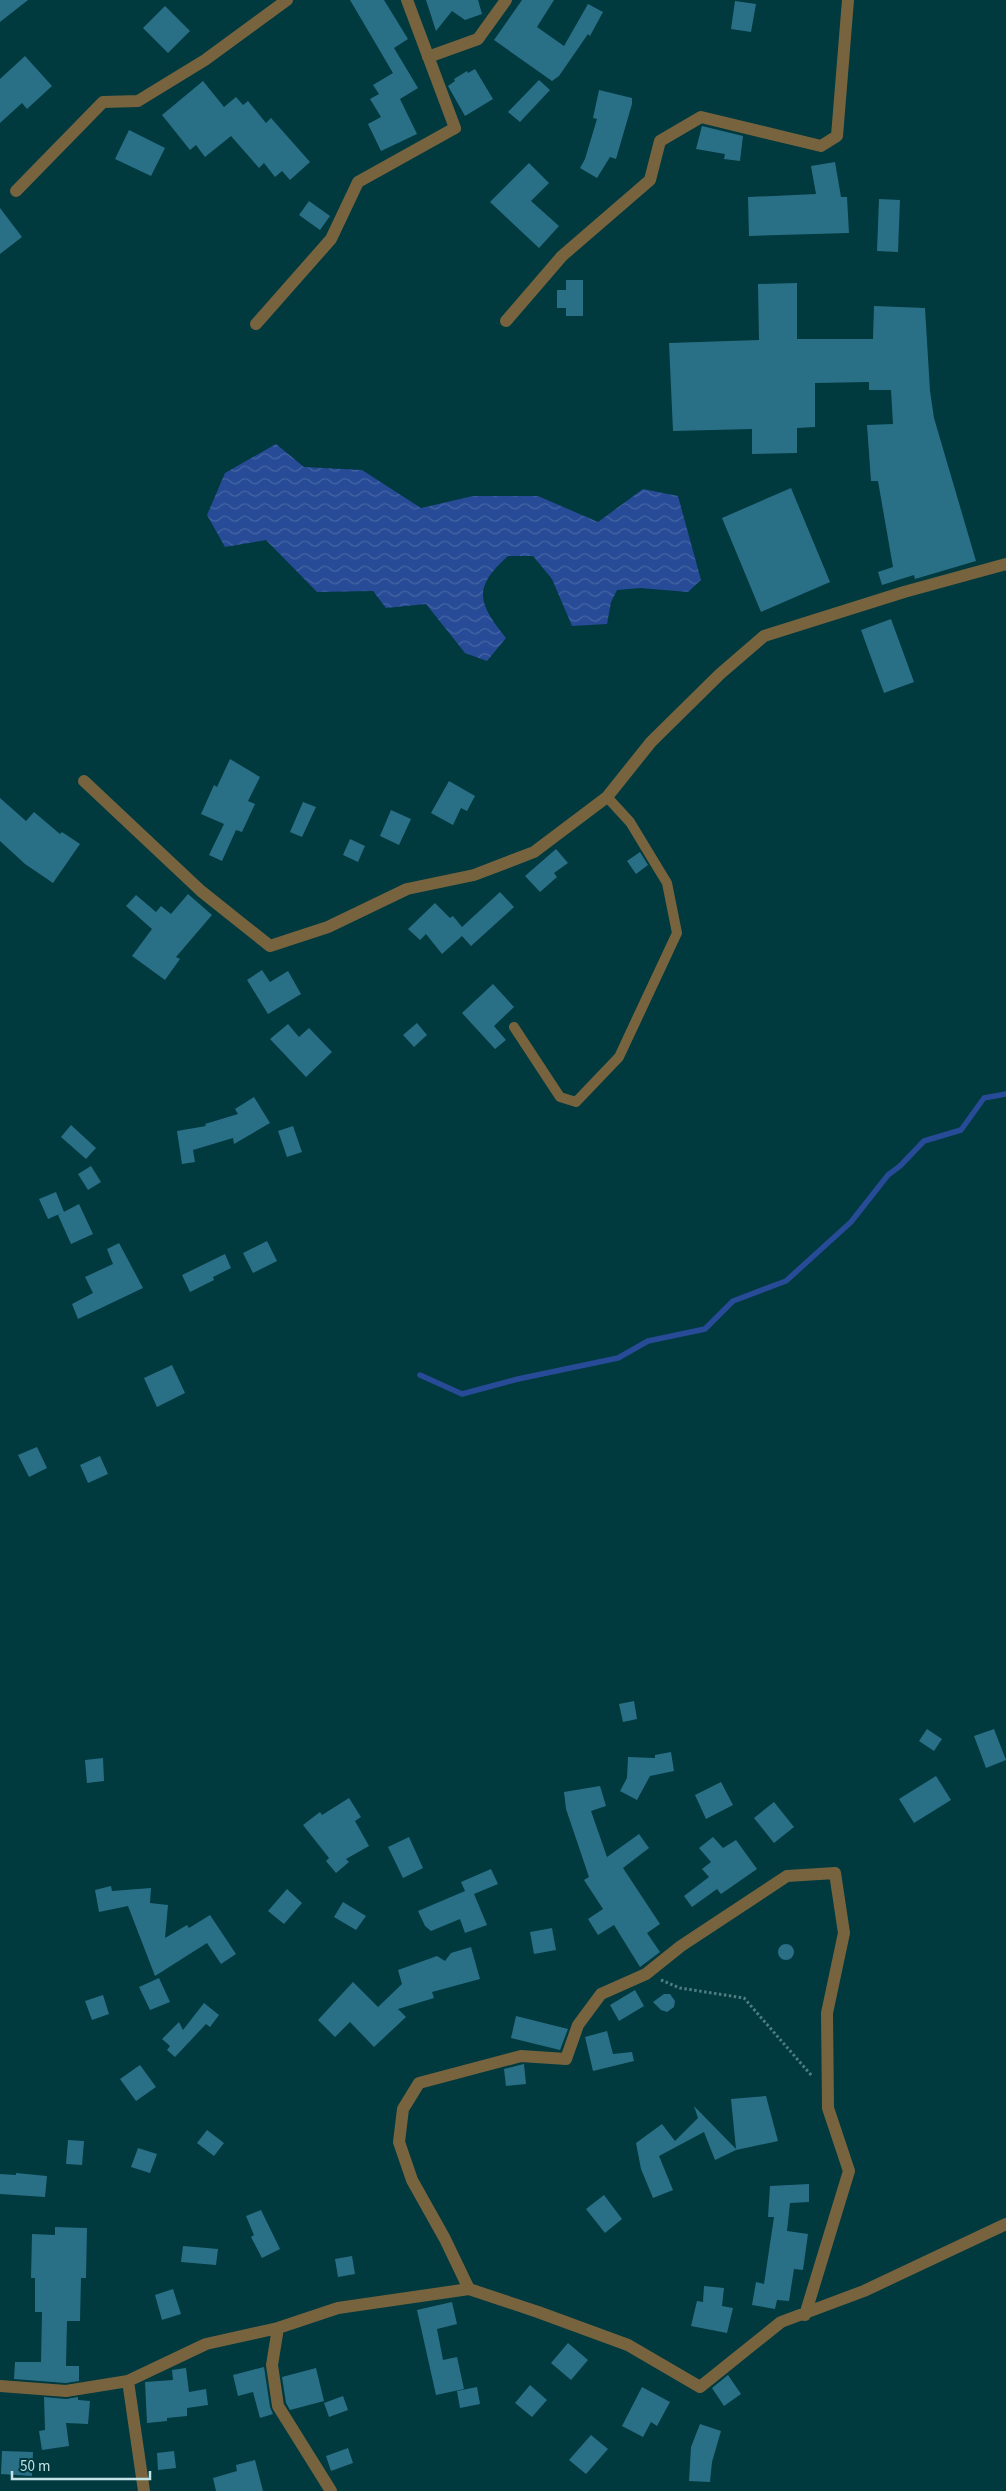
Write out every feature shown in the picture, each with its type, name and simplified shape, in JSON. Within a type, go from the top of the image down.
[{"type":"street","points":[[16,191],[103,102],[138,101],[204,60],[287,0]]},
{"type":"street","points":[[256,324],[331,239],[358,182],[455,128],[407,0]]},
{"type":"street","points":[[428,57],[478,40],[506,0]]},
{"type":"street","points":[[506,321],[562,256],[650,180],[660,141],[702,117],[821,146],[837,136],[848,0]]},
{"type":"street","points":[[84,781],[201,891],[270,946],[328,928],[407,889],[474,876],[534,852],[608,797],[651,742],[720,674],[764,636],[904,592],[1006,564]]},
{"type":"street","points":[[469,2289],[446,2239],[412,2180],[399,2142],[403,2110],[418,2083],[521,2056],[566,2059],[578,2025],[601,1994],[646,1974],[681,1946],[787,1876],[835,1872],[844,1932],[827,2013],[828,2108],[848,2171],[805,2315]]},
{"type":"street","points":[[0,2386],[66,2391],[128,2381],[206,2344],[278,2328],[338,2308],[469,2289],[628,2345],[700,2388],[781,2322],[805,2315],[864,2291],[1006,2224]]},
{"type":"street","points":[[278,2328],[272,2365],[278,2406],[331,2491]]},
{"type":"street","points":[[128,2381],[144,2491]]},
{"type":"lane","points":[[514,1026],[560,1097],[576,1102],[618,1057],[677,933],[667,883],[630,822],[608,797]]},
{"type":"path","points":[[646,1974],[680,1988],[744,1998],[829,2096]]},
{"type":"water","points":[[276,444],[304,467],[362,470],[421,508],[473,496],[538,496],[598,522],[643,489],[678,496],[701,580],[688,592],[640,588],[617,590],[611,602],[607,624],[572,626],[552,579],[533,556],[508,556],[496,567],[484,587],[483,596],[489,615],[506,638],[487,661],[465,653],[426,604],[386,608],[373,591],[317,592],[266,540],[225,547],[207,515],[225,473]]},
{"type":"building","points":[[0,0],[28,0],[0,22]]},
{"type":"building","points":[[350,0],[384,0],[408,39],[394,48],[418,88],[400,99],[417,134],[381,151],[368,124],[381,117],[370,99],[379,94],[373,85],[393,73]]},
{"type":"building","points":[[426,0],[478,0],[482,14],[465,20],[452,11],[436,31]]},
{"type":"building","points":[[522,0],[554,0],[537,27],[564,46],[588,4],[603,12],[590,36],[588,34],[559,76],[552,81],[494,40]]},
{"type":"building","points":[[735,1],[756,4],[751,32],[731,29]]},
{"type":"building","points":[[165,6],[190,31],[168,53],[143,28]]},
{"type":"building","points":[[25,56],[52,86],[27,109],[22,103],[0,123],[0,79]]},
{"type":"building","points":[[475,69],[493,99],[465,116],[448,86],[455,81],[454,79],[467,71],[468,73]]},
{"type":"building","points":[[539,80],[550,90],[520,122],[508,112]]},
{"type":"building","points":[[203,81],[224,107],[236,97],[243,105],[248,101],[266,123],[271,118],[310,162],[290,180],[282,171],[275,177],[264,163],[259,168],[231,136],[205,157],[196,145],[190,150],[162,115]]},
{"type":"building","points":[[599,90],[632,98],[632,104],[616,159],[610,157],[597,178],[580,168],[585,159],[597,119],[593,118]]},
{"type":"building","points":[[702,126],[743,136],[740,161],[724,159],[725,154],[696,149]]},
{"type":"building","points":[[129,130],[165,148],[151,176],[115,159]]},
{"type":"building","points":[[835,162],[841,197],[847,197],[849,233],[749,236],[748,197],[816,194],[811,166]]},
{"type":"building","points":[[529,163],[549,183],[531,201],[559,226],[539,248],[490,202]]},
{"type":"building","points":[[879,199],[900,200],[898,252],[877,251]]},
{"type":"building","points":[[309,201],[330,216],[320,230],[299,215]]},
{"type":"building","points":[[0,208],[22,237],[0,254]]},
{"type":"building","points":[[566,280],[583,280],[583,316],[566,316],[566,308],[557,308],[557,290],[566,290]]},
{"type":"building","points":[[797,283],[797,339],[873,339],[874,306],[925,308],[930,391],[934,418],[976,561],[915,579],[914,575],[882,585],[878,572],[893,567],[878,481],[871,481],[867,425],[893,424],[891,390],[869,390],[869,382],[815,383],[815,427],[797,428],[797,453],[752,454],[752,429],[673,431],[669,343],[759,340],[758,284]]},
{"type":"building","points":[[791,488],[830,582],[761,612],[722,518]]},
{"type":"building","points":[[891,619],[914,682],[884,693],[861,630]]},
{"type":"building","points":[[230,759],[260,777],[248,801],[255,804],[242,832],[236,830],[222,861],[209,855],[224,824],[201,814],[214,785],[217,787]]},
{"type":"building","points":[[449,781],[475,796],[467,811],[461,808],[453,825],[431,813]]},
{"type":"building","points":[[0,798],[26,821],[34,812],[60,834],[62,832],[80,844],[53,883],[25,864],[0,841]]},
{"type":"building","points":[[303,802],[316,807],[302,837],[290,832]]},
{"type":"building","points":[[391,810],[411,819],[399,845],[380,836]]},
{"type":"building","points":[[350,839],[365,846],[358,862],[343,855]]},
{"type":"building","points":[[556,849],[568,863],[554,873],[557,877],[540,892],[525,876]]},
{"type":"building","points":[[640,852],[648,865],[636,874],[627,861]]},
{"type":"building","points":[[500,892],[514,907],[471,946],[462,936],[442,954],[426,934],[420,940],[408,929],[435,903],[450,918],[453,916],[462,927]]},
{"type":"building","points":[[188,894],[212,915],[176,957],[180,959],[165,980],[132,956],[152,929],[126,906],[136,895],[156,912],[161,906],[171,914]]},
{"type":"building","points":[[262,970],[270,982],[288,971],[301,994],[268,1014],[247,980]]},
{"type":"building","points":[[493,984],[514,1007],[494,1026],[506,1040],[495,1049],[462,1013]]},
{"type":"building","points":[[417,1023],[427,1035],[414,1047],[403,1035]]},
{"type":"building","points":[[288,1024],[299,1037],[309,1028],[332,1052],[306,1077],[270,1039]]},
{"type":"building","points":[[254,1097],[270,1123],[234,1144],[233,1138],[193,1150],[195,1162],[182,1164],[177,1131],[206,1126],[205,1124],[238,1114],[235,1109]]},
{"type":"building","points":[[71,1125],[96,1148],[86,1159],[61,1137]]},
{"type":"building","points":[[293,1126],[302,1152],[287,1157],[278,1131]]},
{"type":"building","points":[[91,1166],[101,1182],[88,1190],[78,1174]]},
{"type":"building","points":[[56,1192],[64,1212],[48,1219],[39,1199]]},
{"type":"building","points":[[79,1204],[93,1234],[71,1244],[58,1215]]},
{"type":"building","points":[[267,1241],[277,1261],[253,1273],[243,1253]]},
{"type":"building","points":[[119,1243],[143,1288],[78,1319],[72,1304],[93,1293],[85,1277],[113,1264],[107,1249]]},
{"type":"building","points":[[225,1254],[231,1268],[213,1277],[214,1280],[190,1292],[182,1275]]},
{"type":"building","points":[[172,1365],[185,1393],[157,1407],[144,1378]]},
{"type":"building","points":[[37,1447],[47,1468],[29,1477],[18,1455]]},
{"type":"building","points":[[100,1456],[108,1474],[88,1483],[80,1465]]},
{"type":"building","points":[[634,1701],[637,1719],[623,1722],[619,1704]]},
{"type":"building","points":[[927,1729],[942,1739],[934,1751],[919,1741]]},
{"type":"building","points":[[994,1729],[1006,1760],[986,1768],[974,1736]]},
{"type":"building","points":[[671,1752],[674,1771],[650,1776],[637,1800],[620,1791],[627,1778],[628,1757],[655,1758],[655,1755]]},
{"type":"building","points":[[103,1758],[104,1781],[87,1783],[85,1760]]},
{"type":"building","points":[[936,1776],[951,1800],[914,1823],[899,1799]]},
{"type":"building","points":[[721,1782],[733,1805],[706,1819],[695,1795]]},
{"type":"building","points":[[600,1786],[606,1806],[591,1811],[607,1857],[639,1834],[649,1848],[623,1868],[660,1924],[647,1933],[660,1952],[640,1967],[614,1925],[598,1935],[588,1919],[603,1909],[584,1880],[589,1877],[566,1809],[564,1792]]},
{"type":"building","points":[[349,1798],[361,1817],[355,1821],[369,1846],[346,1859],[349,1862],[336,1873],[326,1861],[329,1858],[303,1825],[320,1812],[322,1815]]},
{"type":"building","points":[[774,1802],[794,1827],[774,1843],[754,1818]]},
{"type":"building","points":[[409,1837],[423,1868],[403,1878],[388,1847]]},
{"type":"building","points":[[713,1837],[723,1848],[736,1840],[757,1869],[721,1894],[717,1889],[692,1907],[684,1896],[709,1877],[702,1869],[711,1862],[699,1848]]},
{"type":"building","points":[[491,1869],[498,1884],[474,1894],[487,1925],[465,1933],[460,1919],[431,1931],[425,1926],[418,1911],[465,1891],[461,1882]]},
{"type":"building","points":[[111,1886],[112,1891],[151,1888],[150,1903],[168,1905],[165,1938],[187,1925],[189,1928],[210,1915],[236,1954],[221,1964],[207,1943],[155,1976],[128,1906],[99,1912],[95,1890]]},
{"type":"building","points":[[287,1889],[302,1903],[284,1924],[268,1911]]},
{"type":"building","points":[[343,1902],[366,1916],[356,1930],[334,1917]]},
{"type":"building","points":[[552,1928],[556,1950],[534,1954],[530,1932]]},
{"type":"building","points":[[786,1944],[792,1946],[794,1952],[792,1958],[786,1960],[780,1958],[778,1952],[780,1946]]},
{"type":"building","points":[[471,1947],[480,1979],[432,1992],[434,1998],[398,2009],[406,2017],[374,2047],[350,2022],[335,2037],[318,2020],[353,1982],[378,2007],[402,1984],[398,1970],[437,1956],[445,1961],[451,1953]]},
{"type":"building","points":[[159,1978],[170,2002],[150,2010],[139,1987]]},
{"type":"building","points":[[635,1990],[644,2006],[619,2021],[610,2005]]},
{"type":"building","points":[[664,1994],[670,1994],[675,2001],[674,2007],[667,2012],[661,2010],[653,2002]]},
{"type":"building","points":[[103,1995],[109,2014],[92,2020],[85,2001]]},
{"type":"building","points":[[204,2003],[219,2015],[210,2027],[206,2024],[175,2057],[167,2050],[170,2046],[162,2039],[179,2022],[183,2030]]},
{"type":"building","points":[[516,2016],[568,2029],[560,2050],[511,2038]]},
{"type":"building","points":[[607,2031],[613,2054],[632,2052],[634,2061],[593,2071],[585,2037]]},
{"type":"building","points":[[524,2064],[526,2084],[506,2086],[504,2069]]},
{"type":"building","points":[[140,2065],[156,2087],[136,2101],[120,2079]]},
{"type":"building","points":[[766,2096],[778,2141],[736,2150],[715,2160],[704,2132],[659,2156],[673,2190],[653,2198],[641,2169],[636,2143],[662,2124],[675,2141],[698,2118],[694,2106],[736,2149],[731,2099]]},
{"type":"building","points":[[207,2130],[224,2143],[214,2156],[197,2143]]},
{"type":"building","points":[[68,2140],[84,2141],[82,2165],[66,2164]]},
{"type":"building","points":[[138,2148],[157,2154],[150,2173],[131,2167]]},
{"type":"building","points":[[16,2173],[47,2176],[45,2197],[0,2194],[0,2174],[16,2175]]},
{"type":"building","points":[[809,2184],[809,2202],[790,2203],[787,2231],[808,2234],[803,2270],[794,2269],[789,2301],[777,2300],[775,2309],[752,2305],[756,2282],[764,2284],[774,2217],[768,2217],[770,2186]]},
{"type":"building","points":[[604,2195],[622,2219],[605,2233],[586,2209]]},
{"type":"building","points":[[261,2210],[280,2249],[262,2258],[251,2237],[254,2235],[246,2216]]},
{"type":"building","points":[[55,2227],[87,2228],[86,2278],[81,2278],[80,2321],[67,2321],[66,2366],[79,2366],[79,2381],[66,2383],[14,2379],[15,2362],[41,2362],[42,2312],[35,2312],[35,2278],[31,2278],[32,2234],[55,2235]]},
{"type":"building","points":[[183,2246],[218,2249],[216,2265],[181,2262]]},
{"type":"building","points":[[352,2256],[355,2274],[338,2277],[335,2259]]},
{"type":"building","points":[[704,2286],[724,2288],[722,2306],[733,2308],[727,2333],[691,2326],[697,2301],[703,2302]]},
{"type":"building","points":[[173,2289],[181,2314],[162,2320],[155,2295]]},
{"type":"building","points":[[452,2302],[457,2324],[437,2329],[443,2360],[457,2357],[464,2389],[436,2395],[417,2310]]},
{"type":"building","points":[[568,2343],[588,2360],[571,2380],[551,2363]]},
{"type":"building","points":[[264,2367],[270,2407],[273,2414],[260,2418],[253,2392],[238,2396],[233,2375]]},
{"type":"building","points":[[186,2368],[189,2392],[206,2389],[208,2405],[187,2408],[187,2416],[147,2423],[145,2382],[173,2380],[172,2370]]},
{"type":"building","points":[[316,2368],[324,2401],[290,2410],[286,2403],[282,2377]]},
{"type":"building","points":[[728,2375],[741,2394],[724,2406],[712,2388]]},
{"type":"building","points":[[530,2385],[547,2400],[532,2417],[515,2403]]},
{"type":"building","points":[[477,2387],[480,2404],[460,2408],[457,2391]]},
{"type":"building","points":[[642,2387],[670,2402],[657,2426],[651,2422],[643,2437],[622,2426]]},
{"type":"building","points":[[343,2396],[348,2410],[329,2417],[324,2403]]},
{"type":"building","points":[[44,2397],[66,2399],[78,2397],[78,2400],[90,2401],[88,2424],[66,2423],[69,2446],[42,2450],[39,2431],[45,2430]]},
{"type":"building","points":[[700,2424],[721,2431],[712,2462],[710,2482],[689,2481],[691,2447]]},
{"type":"building","points":[[591,2435],[608,2449],[586,2474],[569,2460]]},
{"type":"building","points":[[348,2448],[353,2463],[331,2471],[326,2456]]},
{"type":"building","points":[[2,2451],[33,2452],[32,2476],[1,2474]]},
{"type":"building","points":[[174,2451],[176,2468],[158,2470],[157,2453]]},
{"type":"building","points":[[255,2460],[263,2491],[216,2491],[213,2478],[237,2471],[236,2465]]},
{"type":"waterway","points":[[420,1375],[462,1394],[518,1379],[618,1358],[648,1341],[705,1329],[733,1301],[786,1281],[851,1222],[888,1175],[900,1166],[924,1141],[961,1130],[984,1098],[1006,1094]]}]
